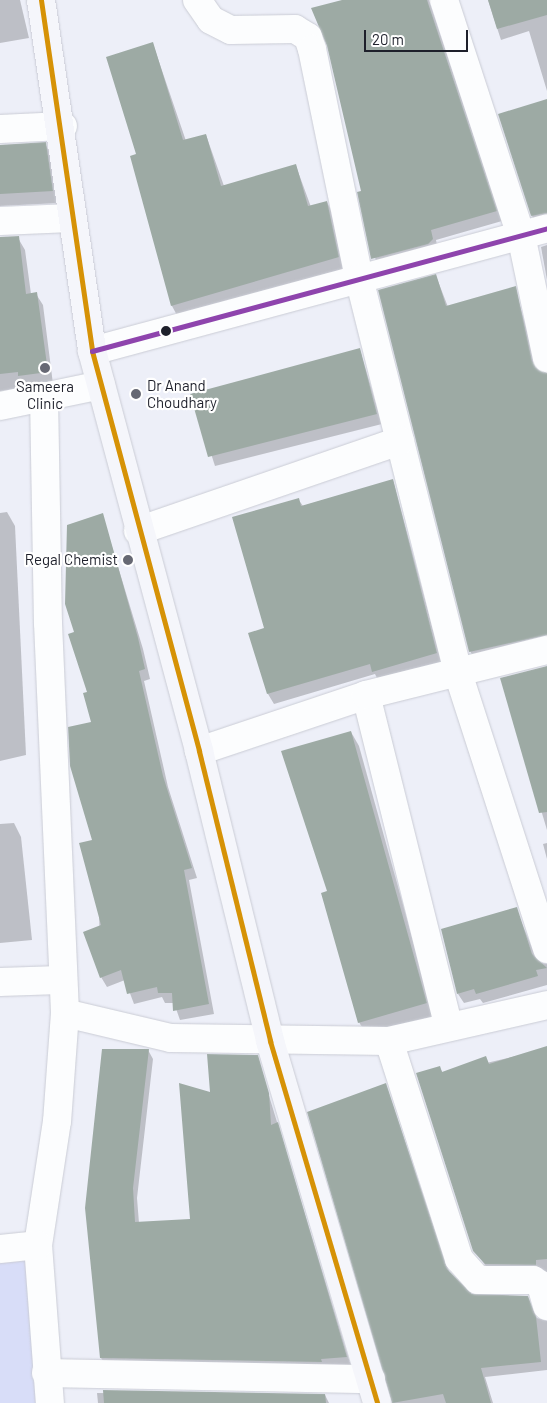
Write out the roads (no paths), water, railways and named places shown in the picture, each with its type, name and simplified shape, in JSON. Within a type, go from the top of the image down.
[{"type":"main road","points":[[41,0],[63,126],[72,218],[92,351],[138,531],[199,752],[270,1041],[374,1391]]},
{"type":"street","points":[[197,0],[210,20],[231,30],[295,29],[308,37],[359,278],[458,673],[547,949]]},
{"type":"street","points":[[444,0],[521,235],[547,358]]},
{"type":"street","points":[[0,129],[63,126]]},
{"type":"street","points":[[0,221],[72,218]]},
{"type":"street","points":[[92,351],[547,228]]},
{"type":"street","points":[[0,406],[101,385]]},
{"type":"street","points":[[44,396],[60,980],[65,1013],[57,1121],[38,1246],[46,1373],[50,1403]]},
{"type":"street","points":[[138,531],[400,441]]},
{"type":"street","points":[[199,752],[366,695],[547,650]]},
{"type":"street","points":[[366,695],[449,1027]]},
{"type":"street","points":[[0,982],[60,980]]},
{"type":"street","points":[[65,1013],[171,1038],[389,1042],[547,1005]]},
{"type":"street","points":[[389,1042],[459,1259],[478,1280],[533,1280],[541,1285],[547,1306]]},
{"type":"street","points":[[0,1249],[38,1246]]},
{"type":"street","points":[[46,1373],[374,1391]]},
{"type":"place","name":"Sameera Clinic","points":[[45,368]]},
{"type":"place","name":"Dr Anand Choudhary","points":[[136,394]]},
{"type":"place","name":"Regal Chemist","points":[[128,560]]}]
